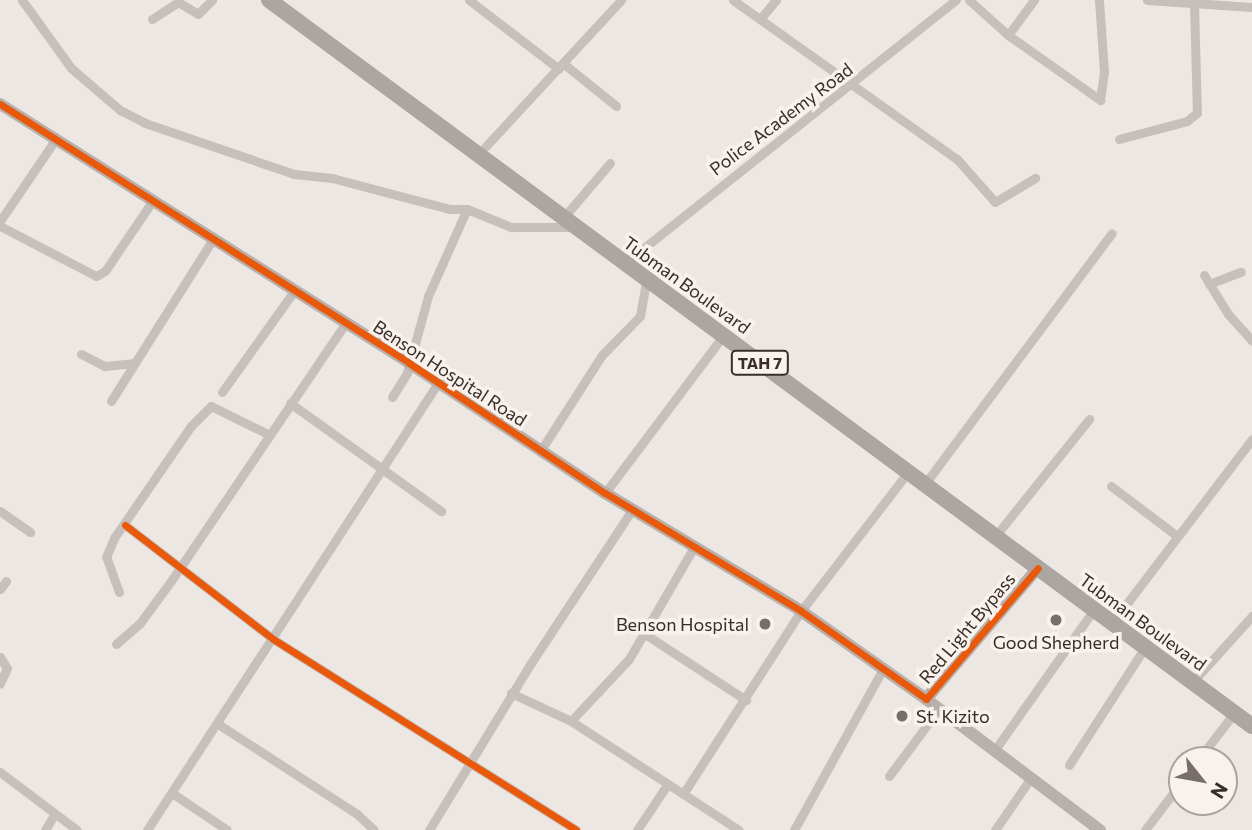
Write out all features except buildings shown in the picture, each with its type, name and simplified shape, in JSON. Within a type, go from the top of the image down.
[{"type":"highway","name":"Tubman Boulevard","points":[[269,0],[576,227],[628,260],[1001,529],[1252,715]]},
{"type":"highway","name":"Tubman Boulevard","points":[[284,0],[569,211],[647,278],[723,336],[1252,726]]},
{"type":"street","points":[[22,0],[71,68],[120,110],[145,123],[294,174],[332,178],[449,209],[467,209],[526,230],[576,227]]},
{"type":"street","points":[[152,19],[178,2],[198,14],[212,0]]},
{"type":"street","points":[[469,0],[617,106]]},
{"type":"street","points":[[485,147],[621,0]]},
{"type":"street","points":[[733,0],[850,87],[957,159],[995,202],[1035,178]]},
{"type":"street","points":[[760,19],[776,0]]},
{"type":"street","name":"Police Academy Road","points":[[628,260],[727,177],[850,87],[956,0]]},
{"type":"street","points":[[969,0],[1008,35],[1102,99],[1100,0]]},
{"type":"street","points":[[1008,35],[1034,0]]},
{"type":"street","points":[[1147,0],[1252,7]]},
{"type":"street","points":[[1119,139],[1187,121],[1197,113],[1194,4]]},
{"type":"street","name":"Benson Hospital Road","points":[[0,104],[409,363],[605,494],[801,611],[883,669]]},
{"type":"street","points":[[55,139],[0,223],[96,276],[105,271],[153,200]]},
{"type":"street","points":[[569,211],[610,163]]},
{"type":"street","points":[[391,397],[409,363],[444,254],[467,209]]},
{"type":"street","points":[[930,478],[1112,233]]},
{"type":"street","points":[[111,401],[213,239]]},
{"type":"street","points":[[1241,272],[1206,279],[1252,341]]},
{"type":"street","points":[[541,450],[601,355],[640,316],[647,278]]},
{"type":"street","points":[[222,392],[294,291]]},
{"type":"street","points":[[116,644],[153,606],[345,324]]},
{"type":"street","points":[[605,494],[723,336]]},
{"type":"street","points":[[81,354],[105,366],[135,363]]},
{"type":"street","points":[[147,830],[438,383]]},
{"type":"street","points":[[290,403],[381,471],[441,511]]},
{"type":"street","points":[[119,592],[106,557],[162,466],[168,465],[191,426],[211,406],[268,434]]},
{"type":"street","points":[[1001,529],[1089,419]]},
{"type":"street","points":[[1118,615],[1252,439]]},
{"type":"street","points":[[683,794],[746,701],[801,611],[908,472]]},
{"type":"street","points":[[1111,486],[1177,536]]},
{"type":"street","points":[[429,830],[511,694],[632,510]]},
{"type":"street","points":[[0,511],[30,532]]},
{"type":"street","points":[[125,525],[273,639],[470,766],[576,830]]},
{"type":"street","points":[[571,721],[615,676],[645,634],[694,547]]},
{"type":"street","name":"Red Light Bypass","points":[[883,669],[926,699],[1038,568]]},
{"type":"street","points":[[994,751],[1094,609]]},
{"type":"street","points":[[1198,676],[1252,616]]},
{"type":"street","points":[[645,634],[746,701]]},
{"type":"street","points":[[1069,765],[1145,647]]},
{"type":"street","points":[[0,657],[7,668],[0,684]]},
{"type":"street","points":[[794,830],[883,669]]},
{"type":"street","points":[[511,694],[571,721],[739,830]]},
{"type":"street","points":[[926,699],[1100,830]]},
{"type":"street","points":[[890,776],[939,709]]},
{"type":"street","points":[[1209,746],[1234,713]]},
{"type":"street","points":[[218,724],[357,814],[374,830]]},
{"type":"street","points":[[0,772],[54,816],[77,830]]},
{"type":"street","points":[[995,830],[1030,779]]},
{"type":"street","points":[[637,830],[667,785]]},
{"type":"street","points":[[172,793],[227,830]]},
{"type":"street","points":[[1145,830],[1168,800]]},
{"type":"street","points":[[45,830],[54,816]]},
{"type":"cycle path","points":[[0,104],[409,363],[605,493],[801,611],[926,699],[1038,568]]},
{"type":"cycle path","points":[[125,525],[273,639],[576,830]]},
{"type":"place","name":"Good Shepherd","points":[[1056,620]]},
{"type":"place","name":"Benson Hospital","points":[[765,624]]},
{"type":"place","name":"St. Kizito","points":[[902,716]]}]
